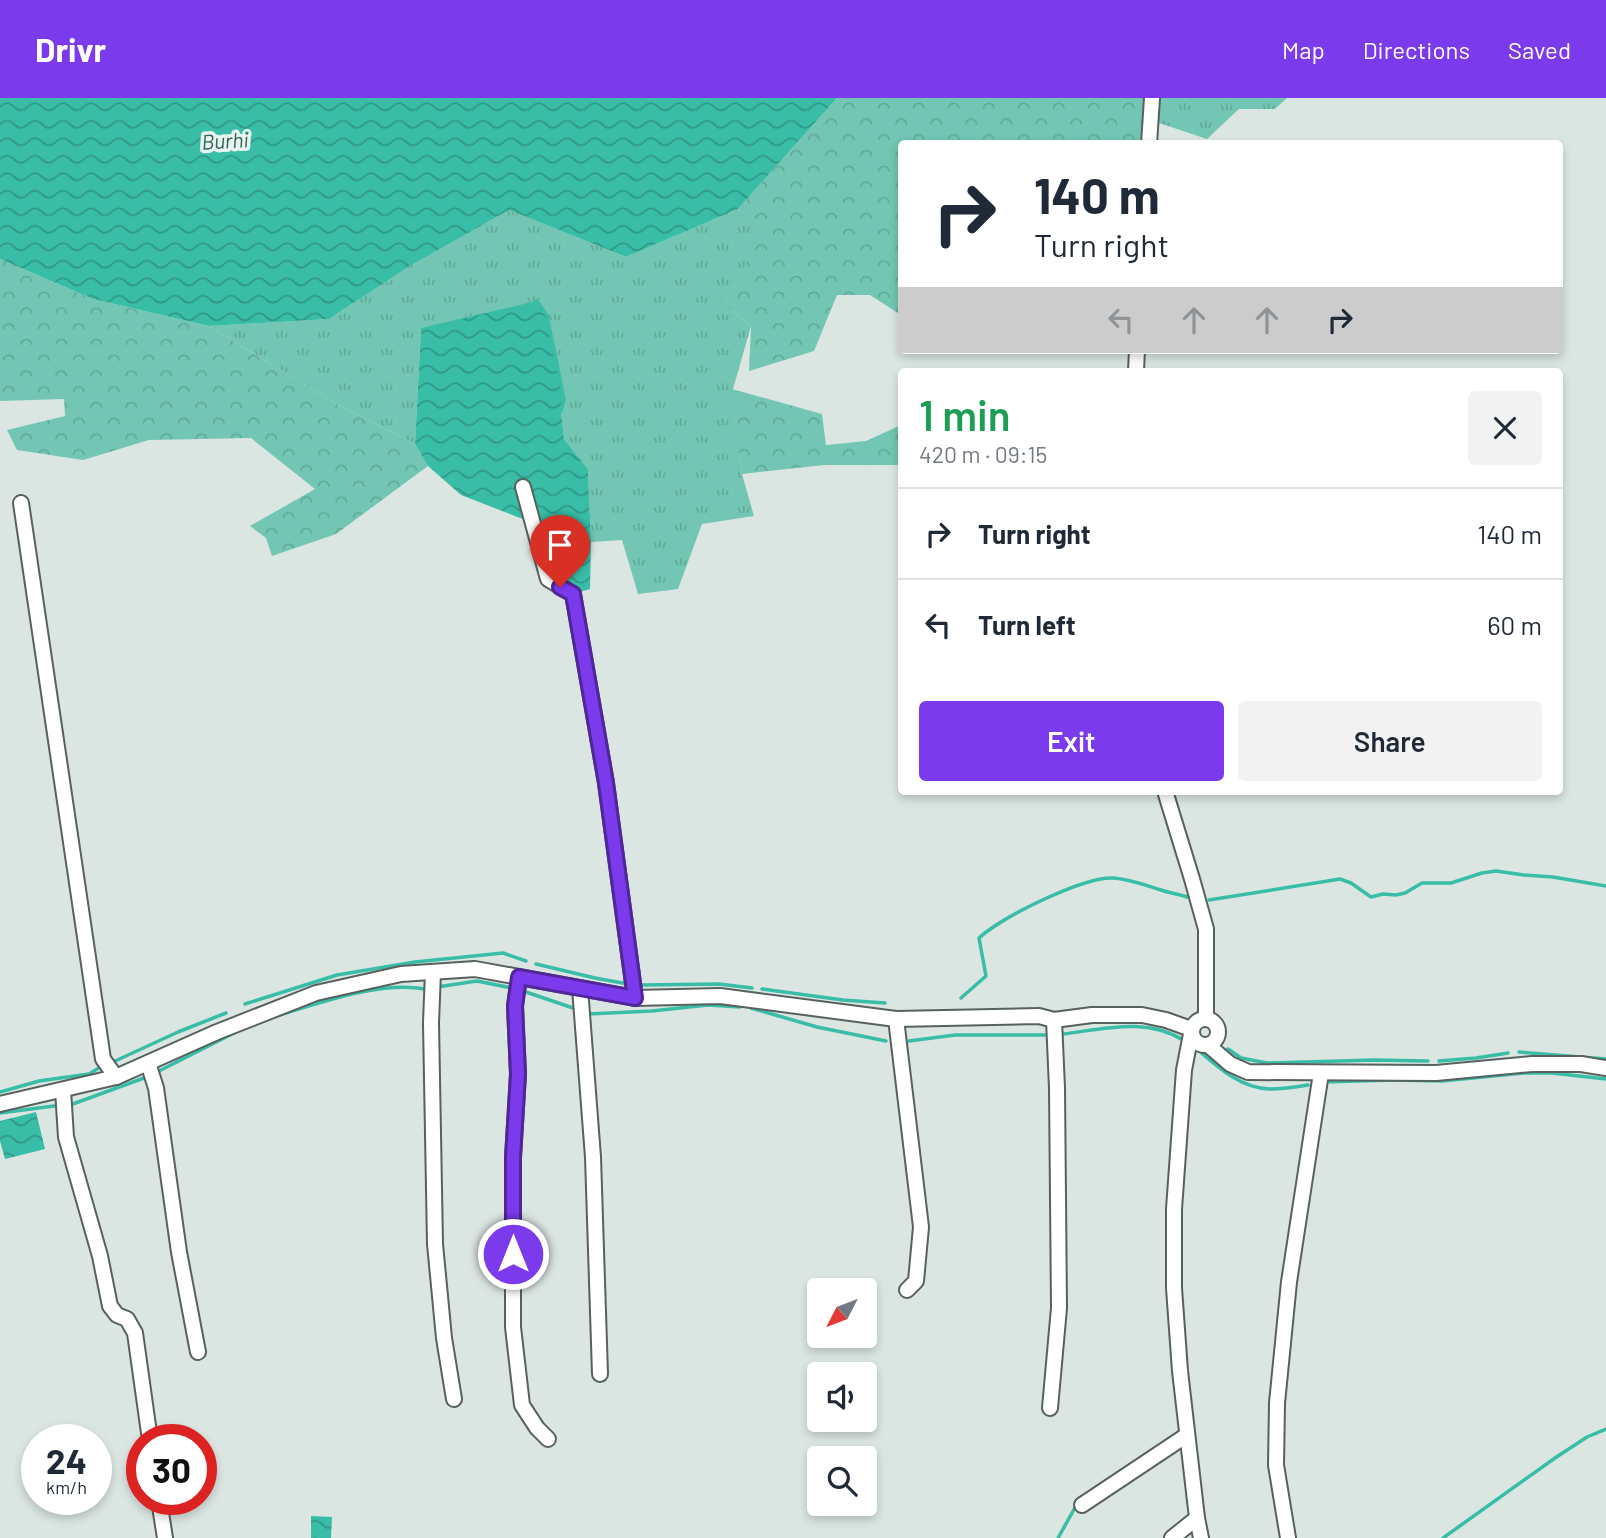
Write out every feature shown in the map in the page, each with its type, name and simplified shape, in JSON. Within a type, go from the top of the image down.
[{"type":"street","points":[[1149,140],[1152,98]]},
{"type":"street","points":[[523,487],[548,579],[573,594],[606,783],[635,998]]},
{"type":"street","points":[[21,503],[103,1059],[116,1077]]},
{"type":"street","points":[[1166,795],[1206,929],[1206,1019]]},
{"type":"street","points":[[0,1104],[116,1077],[216,1032],[316,993],[401,974],[475,969],[635,998],[720,996],[896,1019],[1039,1016],[1054,1020],[1092,1015],[1142,1015],[1166,1020],[1191,1032],[1200,1045],[1214,1042],[1218,1033],[1215,1024],[1206,1019],[1197,1021],[1191,1032],[1184,1070],[1174,1209],[1174,1288],[1180,1371],[1201,1538]]},
{"type":"street","points":[[433,972],[430,1023],[435,1244],[444,1338],[454,1399]]},
{"type":"street","points":[[519,977],[515,1006],[518,1074],[513,1157],[513,1327],[522,1405],[537,1428],[548,1438]]},
{"type":"street","points":[[580,988],[593,1157],[600,1374]]},
{"type":"street","points":[[896,1019],[921,1227],[916,1281],[907,1290]]},
{"type":"street","points":[[1050,1408],[1059,1308],[1054,1020]]},
{"type":"street","points":[[1208,1045],[1230,1064],[1248,1072],[1436,1073],[1532,1064],[1581,1064],[1606,1068]]},
{"type":"street","points":[[148,1063],[156,1088],[179,1252],[198,1352]]},
{"type":"street","points":[[1288,1538],[1276,1465],[1277,1403],[1289,1282],[1321,1073]]},
{"type":"street","points":[[63,1090],[66,1136],[100,1255],[110,1306],[117,1315],[127,1319],[135,1332],[148,1424]]},
{"type":"street","points":[[1082,1505],[1187,1435]]},
{"type":"street","points":[[161,1515],[165,1538]]},
{"type":"street","points":[[1172,1538],[1197,1518]]},
{"type":"green space","points":[[837,98],[1152,98],[1149,140],[898,140],[898,313],[870,295],[837,295],[814,351],[749,371],[751,326],[724,305],[765,227],[738,209]]},
{"type":"green space","points":[[1152,98],[1287,98],[1275,109],[1239,109],[1207,139],[1150,120]]},
{"type":"green space","points":[[738,209],[766,227],[724,305],[751,326],[733,389],[742,474],[754,516],[702,524],[678,589],[638,594],[622,540],[591,542],[588,469],[564,439],[561,411],[564,399],[547,316],[421,328],[415,444],[331,401],[209,326],[329,319],[410,266],[509,210],[626,257]]},
{"type":"green space","points":[[0,259],[93,299],[209,326],[331,401],[415,444],[428,466],[336,534],[272,556],[266,538],[250,526],[315,489],[251,438],[149,440],[83,460],[17,450],[7,430],[65,416],[64,399],[0,401]]},
{"type":"green space","points":[[732,389],[822,414],[826,445],[866,441],[898,426],[898,465],[824,465],[742,474]]},
{"type":"water","name":"Burhi","points":[[0,98],[837,98],[738,209],[626,257],[509,210],[410,266],[329,319],[209,326],[93,299],[0,259]]},
{"type":"water","points":[[537,301],[547,316],[564,399],[561,411],[564,439],[588,469],[590,589],[573,594],[548,579],[533,523],[461,495],[428,466],[415,444],[421,328]]},
{"type":"water","points":[[36,1112],[45,1149],[5,1159],[0,1141],[0,1121]]},
{"type":"water","points":[[311,1516],[332,1517],[331,1538],[311,1538]]},
{"type":"waterway","points":[[535,302],[537,301],[547,316],[564,399],[561,411]]},
{"type":"waterway","points":[[1209,900],[1340,879],[1371,897],[1396,895],[1422,883],[1451,883],[1496,871],[1606,886]]},
{"type":"waterway","points":[[961,998],[986,976],[979,938],[1005,920],[1063,891],[1100,879],[1113,878],[1187,897]]},
{"type":"waterway","points":[[245,1004],[337,975],[415,962],[503,953],[526,961]]},
{"type":"waterway","points":[[536,964],[628,984]]},
{"type":"waterway","points":[[437,987],[477,981],[512,988]]},
{"type":"waterway","points":[[641,985],[719,984],[752,988]]},
{"type":"waterway","points":[[279,1015],[370,990],[407,987],[425,989]]},
{"type":"waterway","points":[[762,989],[885,1003]]},
{"type":"waterway","points":[[523,991],[576,1009]]},
{"type":"waterway","points":[[588,1014],[708,1005],[740,1007]]},
{"type":"waterway","points":[[751,1008],[817,1027],[886,1041]]},
{"type":"waterway","points":[[113,1062],[226,1013]]},
{"type":"waterway","points":[[1063,1034],[1140,1027],[1169,1033],[1183,1040]]},
{"type":"waterway","points":[[157,1072],[236,1032]]},
{"type":"waterway","points":[[909,1041],[955,1035],[1045,1035]]},
{"type":"waterway","points":[[1197,1049],[1213,1063],[1248,1085],[1269,1089],[1308,1085]]},
{"type":"waterway","points":[[1228,1049],[1241,1058],[1267,1063],[1428,1061]]},
{"type":"waterway","points":[[1519,1052],[1606,1059]]},
{"type":"waterway","points":[[1439,1061],[1508,1053]]},
{"type":"waterway","points":[[0,1092],[39,1081],[89,1074],[102,1066]]},
{"type":"waterway","points":[[1324,1082],[1442,1081],[1524,1073],[1606,1079]]},
{"type":"waterway","points":[[70,1105],[144,1078]]},
{"type":"waterway","points":[[0,1113],[54,1106]]},
{"type":"waterway","points":[[1443,1538],[1555,1458],[1587,1437],[1606,1429]]},
{"type":"waterway","points":[[1058,1538],[1081,1497]]},
{"type":"route","points":[[513,1254],[513,1157],[518,1074],[515,1006],[519,977],[635,998],[606,783],[573,594],[560,587]]}]
